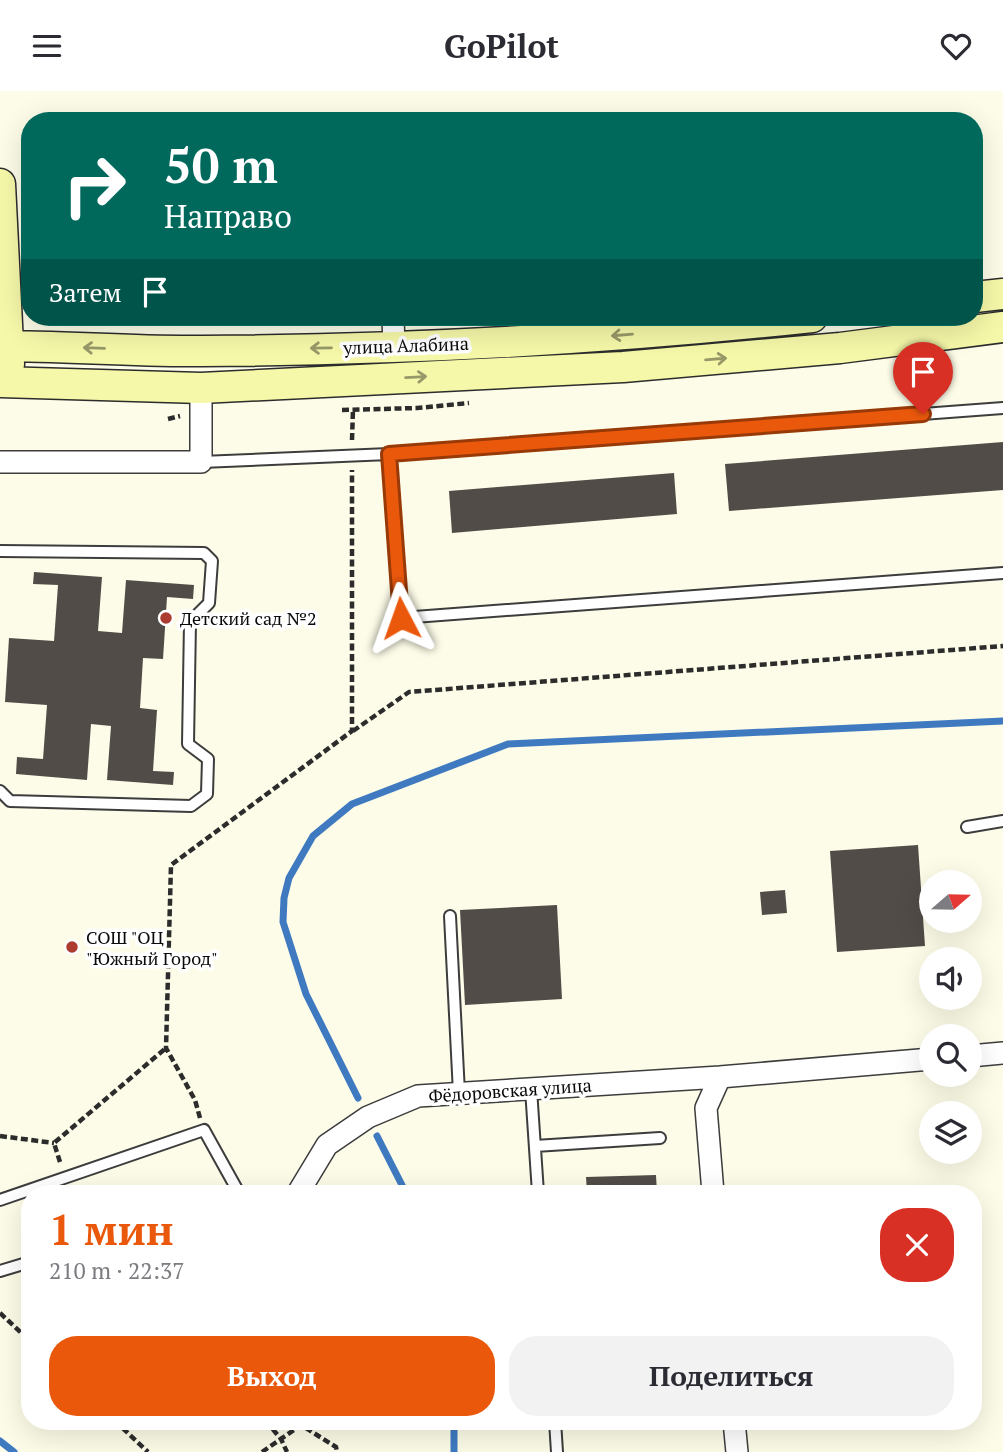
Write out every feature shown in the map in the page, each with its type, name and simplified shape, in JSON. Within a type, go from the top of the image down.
[{"type":"street","points":[[0,184],[5,382],[201,388],[623,367],[840,348],[1003,327]]},
{"type":"street","points":[[983,296],[1003,294]]},
{"type":"street","points":[[393,326],[394,347]]},
{"type":"street","name":"улица Алабина","points":[[4,346],[200,352],[394,347],[589,338],[716,326]]},
{"type":"street","points":[[0,462],[201,462],[201,388]]},
{"type":"street","points":[[982,1055],[1003,1053]]},
{"type":"street","name":"Фёдоровская улица","points":[[303,1185],[327,1145],[368,1117],[418,1096],[720,1077],[919,1060]]},
{"type":"street","points":[[712,1185],[706,1108],[720,1077]]},
{"type":"street","points":[[735,1430],[737,1452]]},
{"type":"lane","points":[[201,462],[389,454],[1003,408]]},
{"type":"lane","points":[[389,454],[401,618],[1003,573]]},
{"type":"lane","points":[[0,551],[204,553],[212,561],[209,603],[190,622],[188,744],[208,759],[207,794],[191,806],[10,801],[0,791]]},
{"type":"lane","points":[[967,827],[1003,821]]},
{"type":"lane","points":[[450,916],[459,1093]]},
{"type":"lane","points":[[531,1089],[537,1185]]},
{"type":"lane","points":[[41,1185],[204,1130],[235,1185]]},
{"type":"lane","points":[[535,1146],[660,1138]]},
{"type":"lane","points":[[0,1199],[21,1192]]},
{"type":"lane","points":[[0,1271],[21,1265]]},
{"type":"lane","points":[[556,1430],[557,1452]]},
{"type":"path","points":[[352,731],[353,409]]},
{"type":"path","points":[[204,1130],[195,1100],[166,1048],[171,865],[409,692],[1003,646]]},
{"type":"path","points":[[0,1136],[54,1143],[166,1048]]},
{"type":"path","points":[[54,1143],[65,1177]]},
{"type":"path","points":[[0,1313],[21,1333]]},
{"type":"path","points":[[125,1430],[148,1452]]},
{"type":"path","points":[[274,1430],[287,1452]]},
{"type":"path","points":[[262,1452],[293,1430]]},
{"type":"path","points":[[312,1430],[336,1447],[337,1452]]},
{"type":"building","points":[[1003,442],[1003,490],[729,511],[725,464]]},
{"type":"building","points":[[674,473],[677,514],[452,533],[449,491]]},
{"type":"building","points":[[34,572],[102,577],[98,631],[122,633],[126,580],[194,585],[193,599],[167,597],[163,659],[143,658],[140,708],[157,710],[153,771],[174,772],[173,785],[107,780],[111,726],[91,724],[87,780],[16,774],[17,757],[43,759],[47,705],[5,702],[9,638],[54,641],[58,585],[33,584]]},
{"type":"building","points":[[918,845],[919,933],[924,933],[925,946],[837,952],[830,851]]},
{"type":"building","points":[[785,890],[787,913],[762,915],[760,892]]},
{"type":"building","points":[[557,905],[562,999],[465,1005],[460,910]]},
{"type":"building","points":[[656,1175],[657,1185],[586,1185],[586,1177]]},
{"type":"waterway","points":[[358,1098],[306,994],[283,922],[284,898],[289,878],[313,836],[352,804],[508,744],[1003,721]]},
{"type":"waterway","points":[[377,1136],[402,1185]]},
{"type":"waterway","points":[[454,1430],[454,1452]]},
{"type":"waterway","points":[[0,1441],[14,1452]]},
{"type":"place","name":"Детский сад №2","points":[[166,618]]},
{"type":"place","name":"СОШ \"ОЦ \"Южный Город\"","points":[[72,947]]},
{"type":"route","points":[[401,618],[389,454],[923,414]]}]
